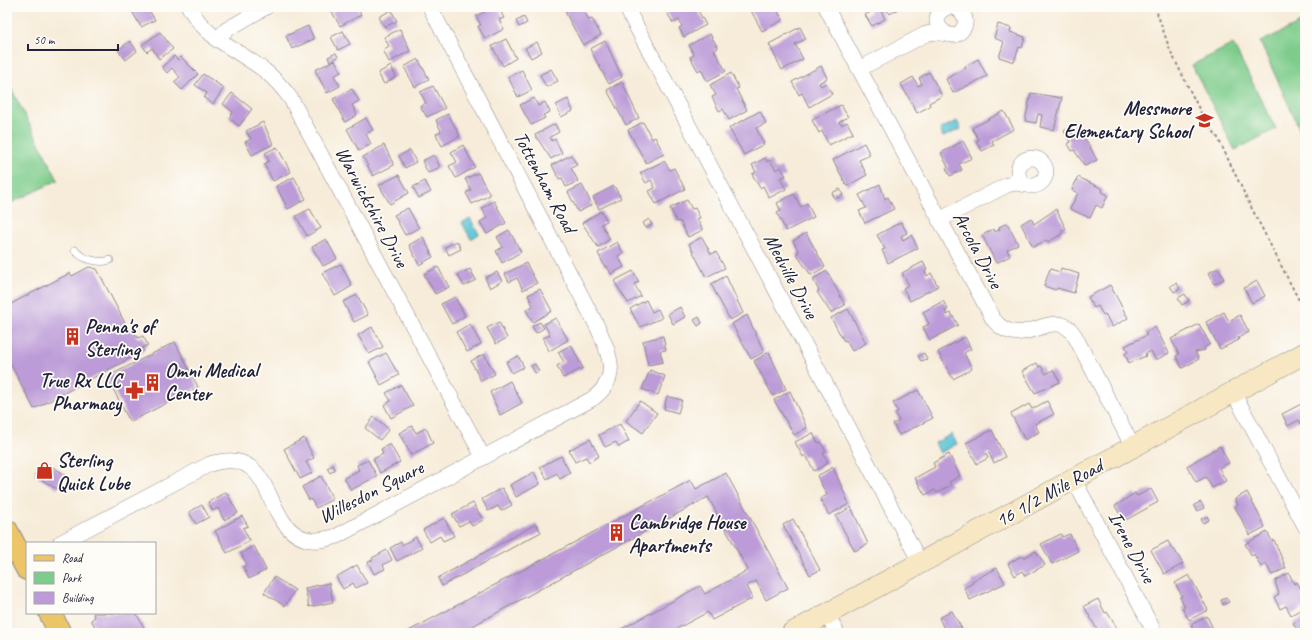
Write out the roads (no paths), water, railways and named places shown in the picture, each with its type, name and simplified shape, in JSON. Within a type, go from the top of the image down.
[{"type":"main road","points":[[7,531],[26,564]]},
{"type":"main road","points":[[50,614],[60,633]]},
{"type":"street","name":"Warwickshire Drive","points":[[189,7],[204,29],[216,40],[264,70],[280,84],[291,98],[483,457]]},
{"type":"street","points":[[216,40],[226,30],[266,7]]},
{"type":"street","name":"Tottenham Road","points":[[430,7],[597,326],[610,358],[610,379]]},
{"type":"street","name":"Medville Drive","points":[[626,7],[921,564]]},
{"type":"street","name":"Arcola Drive","points":[[826,7],[983,303],[999,327],[1019,333],[1054,324],[1069,328],[1077,340],[1133,447]]},
{"type":"street","points":[[926,34],[941,10],[948,7]]},
{"type":"street","points":[[859,69],[926,34],[935,32],[950,35],[959,32],[965,24],[964,15],[954,7]]},
{"type":"street","points":[[937,18],[939,28],[946,34]]},
{"type":"street","points":[[939,220],[1007,185],[1016,184],[1035,186],[1043,181],[1046,172],[1043,163],[1035,158],[1030,158],[1021,162],[1007,185]]},
{"type":"street","points":[[1017,170],[1019,179],[1026,185]]},
{"type":"street","name":"16 1/2 Mile Road","points":[[792,633],[921,564],[1305,353]]},
{"type":"street","name":"Willesdon Square","points":[[62,542],[210,464],[222,460],[232,459],[248,465],[259,477],[286,525],[292,531],[308,539],[321,540],[336,536],[592,399],[604,388],[610,379]]},
{"type":"street","points":[[1233,392],[1305,526]]},
{"type":"street","name":"Irene Drive","points":[[1074,480],[1155,633]]},
{"type":"street","points":[[827,614],[837,633]]},
{"type":"lane","points":[[75,250],[91,260],[110,260]]},
{"type":"water","points":[[957,121],[961,129],[943,137],[940,129]]},
{"type":"water","points":[[470,218],[479,234],[471,239],[462,223]]},
{"type":"water","points":[[952,434],[957,444],[940,453],[935,443]]},
{"type":"place","name":"Messmore Elementary School","points":[[1204,120]]},
{"type":"place","name":"Penna's of Sterling","points":[[72,337]]},
{"type":"place","name":"Omni Medical Center","points":[[152,382]]},
{"type":"place","name":"True Rx LLC Pharmacy","points":[[134,391]]},
{"type":"place","name":"Sterling Quick Lube","points":[[44,471]]},
{"type":"place","name":"Cambridge House Apartments","points":[[616,533]]}]
